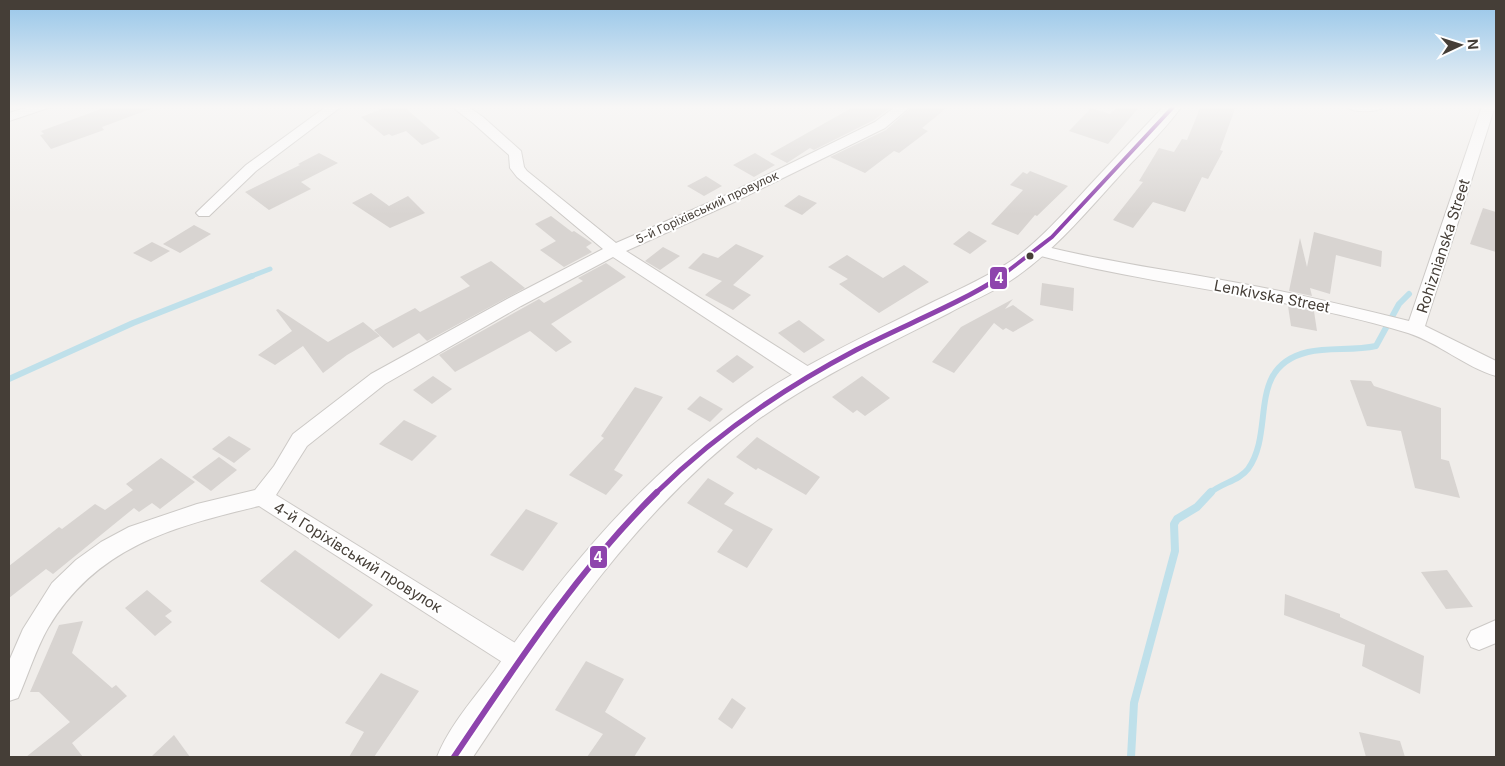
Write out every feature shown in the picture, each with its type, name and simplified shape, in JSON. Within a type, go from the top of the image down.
[{"type":"street","points":[[204,212],[251,168],[287,142]]},
{"type":"street","name":"5-й Горіхівський провулок","points":[[502,142],[516,154],[517,168],[522,174],[614,250],[810,376]]},
{"type":"street","name":"5-й Горіхівський провулок","points":[[614,250],[727,200],[846,142]]},
{"type":"street","points":[[454,757],[519,660],[622,527],[699,452],[727,430],[810,376],[1008,273],[1039,250],[1067,224],[1142,142]]},
{"type":"street","name":"Rohiznianska Street","points":[[1415,329],[1477,142]]},
{"type":"street","name":"4-й Горіхівський провулок","points":[[519,660],[262,496],[282,472],[300,440],[378,379],[515,302],[614,250]]},
{"type":"street","name":"Lenkivska Street","points":[[1039,250],[1091,264],[1321,304],[1415,329],[1496,369]]},
{"type":"street","points":[[9,689],[40,620],[63,587],[106,549],[129,536],[184,516],[262,496]]},
{"type":"building","points":[[45,142],[71,142],[51,149]]},
{"type":"building","points":[[418,142],[430,142],[422,145]]},
{"type":"building","points":[[792,142],[831,142],[814,150],[810,148],[787,163],[770,154]]},
{"type":"building","points":[[862,142],[914,142],[899,153],[894,151],[865,173],[830,157]]},
{"type":"building","points":[[1180,142],[1223,142],[1220,150],[1223,151],[1208,179],[1202,177],[1185,212],[1153,202],[1133,228],[1113,220],[1143,182],[1139,181],[1159,148],[1174,152]]},
{"type":"building","points":[[319,153],[338,163],[301,182],[311,189],[269,210],[245,192],[300,165],[298,164]]},
{"type":"building","points":[[755,153],[775,165],[754,177],[733,165]]},
{"type":"building","points":[[1030,171],[1068,186],[1037,216],[1035,215],[1018,235],[991,224],[1023,190],[1010,185],[1023,172],[1027,174]]},
{"type":"building","points":[[706,176],[722,186],[704,196],[687,186]]},
{"type":"building","points":[[371,193],[389,206],[408,196],[425,213],[390,228],[352,203]]},
{"type":"building","points":[[799,195],[817,203],[802,215],[784,206]]},
{"type":"building","points":[[1483,208],[1496,212],[1496,252],[1470,244]]},
{"type":"building","points":[[551,216],[572,232],[574,231],[592,243],[586,247],[592,252],[564,267],[540,250],[556,241],[535,224]]},
{"type":"building","points":[[194,225],[211,234],[180,253],[163,244]]},
{"type":"building","points":[[969,231],[987,241],[970,254],[953,244]]},
{"type":"building","points":[[1314,232],[1382,251],[1381,267],[1336,255],[1330,294],[1310,288],[1312,296],[1289,291],[1300,238],[1307,267]]},
{"type":"building","points":[[152,242],[170,251],[151,262],[133,253]]},
{"type":"building","points":[[736,244],[764,256],[733,285],[751,295],[733,310],[705,295],[722,281],[688,268],[703,253],[718,258]]},
{"type":"building","points":[[663,247],[680,256],[660,270],[645,261]]},
{"type":"building","points":[[847,255],[883,278],[904,265],[929,282],[879,313],[839,284],[848,279],[828,267]]},
{"type":"building","points":[[491,261],[525,288],[427,341],[419,333],[393,348],[374,330],[415,308],[420,312],[470,286],[460,277]]},
{"type":"building","points":[[606,263],[626,277],[551,324],[572,342],[556,352],[530,331],[455,372],[439,355],[539,299],[544,303],[583,281],[578,278]]},
{"type":"building","points":[[1042,283],[1074,288],[1073,311],[1040,305]]},
{"type":"building","points":[[1013,299],[1005,309],[1013,305],[1034,320],[1013,332],[1006,328],[1003,330],[994,323],[954,373],[932,362],[961,327]]},
{"type":"building","points":[[1288,306],[1314,311],[1317,331],[1291,326]]},
{"type":"building","points":[[278,309],[328,342],[363,322],[380,336],[347,355],[323,373],[303,346],[275,365],[258,355],[292,331],[276,310]]},
{"type":"building","points":[[799,320],[825,340],[804,353],[778,333]]},
{"type":"building","points":[[737,355],[754,367],[733,383],[716,371]]},
{"type":"building","points":[[433,376],[452,389],[432,404],[413,390]]},
{"type":"building","points":[[862,376],[890,398],[865,416],[857,410],[853,413],[832,397]]},
{"type":"building","points":[[1350,380],[1371,381],[1374,386],[1441,408],[1441,459],[1449,461],[1460,498],[1415,488],[1401,431],[1367,426]]},
{"type":"building","points":[[635,387],[663,397],[614,470],[623,475],[606,495],[569,475],[604,438],[601,436]]},
{"type":"building","points":[[700,396],[723,409],[710,422],[687,409]]},
{"type":"building","points":[[404,420],[437,436],[412,461],[379,444]]},
{"type":"building","points":[[229,436],[251,449],[234,463],[212,449]]},
{"type":"building","points":[[757,437],[820,477],[806,495],[758,468],[756,470],[736,457]]},
{"type":"building","points":[[219,457],[237,470],[211,491],[192,477]]},
{"type":"building","points":[[161,458],[195,482],[160,509],[152,503],[139,512],[134,508],[53,574],[46,569],[9,598],[9,566],[59,527],[62,529],[95,504],[105,510],[133,490],[126,484]]},
{"type":"building","points":[[708,478],[734,493],[724,504],[773,529],[747,568],[717,552],[733,530],[687,503]]},
{"type":"building","points":[[526,509],[558,523],[523,571],[490,555]]},
{"type":"building","points":[[295,550],[373,605],[339,639],[260,581]]},
{"type":"building","points":[[1447,570],[1473,607],[1446,609],[1421,572]]},
{"type":"building","points":[[147,590],[172,611],[165,616],[172,622],[155,636],[125,608]]},
{"type":"building","points":[[1285,594],[1340,614],[1340,617],[1424,656],[1420,694],[1362,666],[1365,645],[1284,615]]},
{"type":"building","points":[[83,621],[72,653],[112,688],[116,685],[127,696],[72,743],[83,757],[26,757],[70,722],[39,692],[30,692],[59,625]]},
{"type":"building","points":[[586,661],[624,679],[605,712],[646,738],[634,757],[587,757],[603,734],[555,710]]},
{"type":"building","points":[[381,673],[419,691],[374,757],[349,757],[364,732],[345,723]]},
{"type":"building","points":[[732,698],[746,708],[732,729],[718,719]]},
{"type":"building","points":[[1359,732],[1400,741],[1405,757],[1366,757]]},
{"type":"building","points":[[174,735],[190,757],[151,757]]},
{"type":"waterway","points":[[249,277],[270,269]]},
{"type":"waterway","points":[[9,379],[133,323],[252,276]]},
{"type":"waterway","points":[[1210,493],[1240,476],[1248,469],[1256,453],[1269,385],[1276,371],[1288,360],[1308,352],[1376,346],[1399,304],[1409,294]]},
{"type":"waterway","points":[[1131,757],[1134,703],[1175,551],[1174,524],[1177,519],[1197,507],[1210,493]]},
{"type":"transit line","name":"4","points":[[454,757],[514,669],[577,583],[611,542],[684,465],[725,431],[802,379],[986,286],[1015,268],[1063,226],[1141,142]]}]
